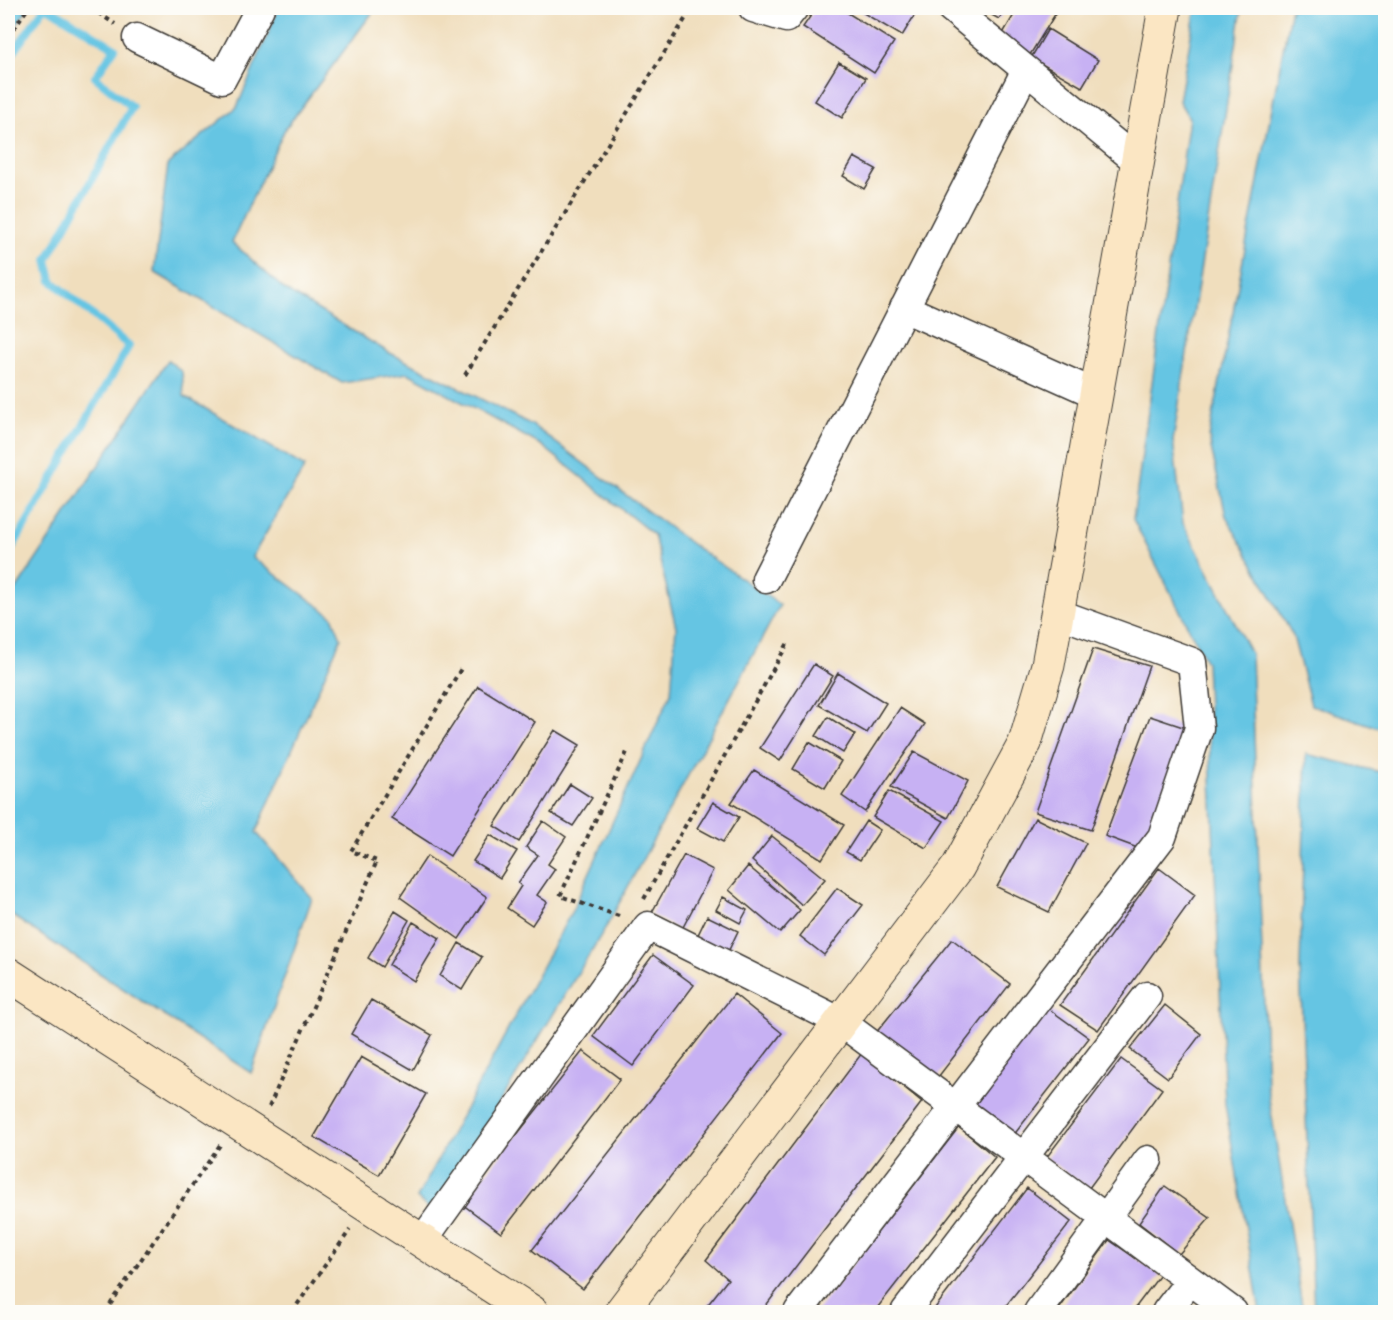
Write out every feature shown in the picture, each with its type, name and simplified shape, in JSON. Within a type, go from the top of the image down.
[{"type":"street","points":[[137,38],[222,79],[260,8]]},
{"type":"street","points":[[753,8],[786,18],[794,8]]},
{"type":"street","points":[[951,8],[1138,162]]},
{"type":"street","points":[[621,1312],[958,867],[1025,743],[1048,665],[1058,613],[1165,8]]},
{"type":"street","points":[[766,579],[1026,70]]},
{"type":"street","points":[[904,308],[1096,394]]},
{"type":"street","points":[[798,1312],[1162,837],[1199,728],[1192,662],[1058,613]]},
{"type":"street","points":[[423,1240],[640,924],[841,1022],[1189,1282],[1233,1312]]},
{"type":"street","points":[[8,974],[532,1312]]},
{"type":"street","points":[[905,1312],[1147,996]]},
{"type":"street","points":[[1038,1312],[1148,1160]]},
{"type":"street","points":[[1166,1312],[1189,1282]]},
{"type":"path","points":[[8,36],[28,8]]},
{"type":"path","points":[[465,375],[692,8]]},
{"type":"path","points":[[627,752],[560,896],[640,924],[788,643]]},
{"type":"path","points":[[105,1312],[246,1129],[377,861],[351,851],[462,667]]},
{"type":"path","points":[[292,1312],[367,1205]]},
{"type":"water","points":[[8,8],[28,8],[8,38]]},
{"type":"water","points":[[279,8],[376,8],[285,129],[232,242],[285,290],[388,352],[532,425],[697,548],[780,605],[609,922],[433,1213],[417,1198],[573,909],[671,693],[676,627],[654,535],[541,445],[408,373],[342,383],[154,272],[168,164],[237,107]]},
{"type":"water","points":[[1196,8],[1242,8],[1173,441],[1183,523],[1251,654],[1267,1086],[1303,1312],[1260,1312],[1225,1104],[1206,662],[1133,519],[1189,118],[1179,101]]},
{"type":"water","points":[[1291,8],[1385,8],[1385,730],[1311,705],[1293,636],[1226,516],[1209,438]]},
{"type":"water","points":[[168,360],[182,372],[184,396],[305,467],[252,557],[332,616],[341,638],[256,832],[312,898],[251,1073],[8,913],[8,602]]},
{"type":"water","points":[[1306,754],[1385,773],[1385,1312],[1314,1312],[1300,968]]},
{"type":"building","points":[[816,8],[840,8],[894,42],[874,73],[803,27]]},
{"type":"building","points":[[855,8],[919,8],[902,36]]},
{"type":"building","points":[[979,8],[1006,8],[999,19]]},
{"type":"building","points":[[1018,8],[1059,8],[1028,58],[999,40]]},
{"type":"building","points":[[1048,29],[1098,60],[1082,87],[1031,58]]},
{"type":"building","points":[[839,62],[866,78],[842,118],[815,101]]},
{"type":"building","points":[[854,157],[876,169],[864,189],[843,176]]},
{"type":"building","points":[[1093,649],[1149,666],[1091,830],[1035,812]]},
{"type":"building","points":[[814,664],[833,676],[780,761],[760,748]]},
{"type":"building","points":[[838,673],[886,703],[867,733],[819,705]]},
{"type":"building","points":[[478,686],[535,722],[450,856],[392,819]]},
{"type":"building","points":[[900,708],[925,724],[865,812],[842,796]]},
{"type":"building","points":[[1150,716],[1186,728],[1143,850],[1105,836]]},
{"type":"building","points":[[828,717],[855,734],[843,753],[816,736]]},
{"type":"building","points":[[555,730],[580,745],[519,842],[494,826]]},
{"type":"building","points":[[809,742],[841,761],[825,788],[793,769]]},
{"type":"building","points":[[914,752],[968,781],[948,818],[891,787]]},
{"type":"building","points":[[754,770],[844,825],[822,859],[731,803]]},
{"type":"building","points":[[570,784],[592,798],[573,826],[551,813]]},
{"type":"building","points":[[889,791],[944,821],[926,848],[873,817]]},
{"type":"building","points":[[713,802],[739,817],[723,842],[697,828]]},
{"type":"building","points":[[1035,818],[1086,843],[1049,912],[997,887]]},
{"type":"building","points":[[543,821],[566,837],[548,864],[555,869],[537,895],[547,902],[532,925],[507,908],[521,886],[518,883],[538,855],[526,847]]},
{"type":"building","points":[[866,821],[880,830],[860,860],[846,852]]},
{"type":"building","points":[[490,835],[517,851],[500,878],[473,861]]},
{"type":"building","points":[[772,836],[825,879],[802,905],[752,861]]},
{"type":"building","points":[[684,855],[713,870],[681,931],[651,914]]},
{"type":"building","points":[[427,856],[487,897],[459,939],[400,897]]},
{"type":"building","points":[[748,866],[800,910],[780,933],[729,890]]},
{"type":"building","points":[[1159,868],[1195,895],[1098,1030],[1060,1005]]},
{"type":"building","points":[[837,888],[863,905],[824,955],[800,936]]},
{"type":"building","points":[[723,897],[747,910],[740,923],[716,910]]},
{"type":"building","points":[[395,911],[409,920],[382,967],[368,958]]},
{"type":"building","points":[[707,916],[738,931],[726,956],[695,941]]},
{"type":"building","points":[[413,922],[440,938],[414,981],[389,965]]},
{"type":"building","points":[[952,939],[1010,984],[935,1081],[875,1034]]},
{"type":"building","points":[[459,943],[482,957],[462,990],[440,976]]},
{"type":"building","points":[[653,955],[694,985],[633,1066],[593,1036]]},
{"type":"building","points":[[734,994],[782,1033],[583,1289],[532,1250]]},
{"type":"building","points":[[371,1000],[432,1035],[413,1070],[351,1034]]},
{"type":"building","points":[[1165,1005],[1201,1034],[1168,1078],[1130,1049]]},
{"type":"building","points":[[1045,1006],[1089,1038],[1013,1136],[973,1108]]},
{"type":"building","points":[[583,1051],[620,1079],[501,1233],[462,1204]]},
{"type":"building","points":[[862,1053],[922,1102],[761,1312],[702,1312],[728,1279],[706,1260]]},
{"type":"building","points":[[361,1057],[426,1094],[379,1175],[314,1137]]},
{"type":"building","points":[[1121,1059],[1162,1089],[1089,1188],[1046,1158]]},
{"type":"building","points":[[959,1127],[995,1157],[874,1312],[816,1312]]},
{"type":"building","points":[[1165,1186],[1210,1218],[1179,1254],[1139,1223]]},
{"type":"building","points":[[1027,1188],[1071,1222],[1001,1312],[932,1312]]},
{"type":"building","points":[[1109,1240],[1160,1275],[1132,1312],[1057,1312]]},
{"type":"waterway","points":[[8,60],[44,8]]},
{"type":"waterway","points":[[8,555],[129,346],[52,281],[47,260],[132,107],[95,77],[115,48],[49,8]]}]
